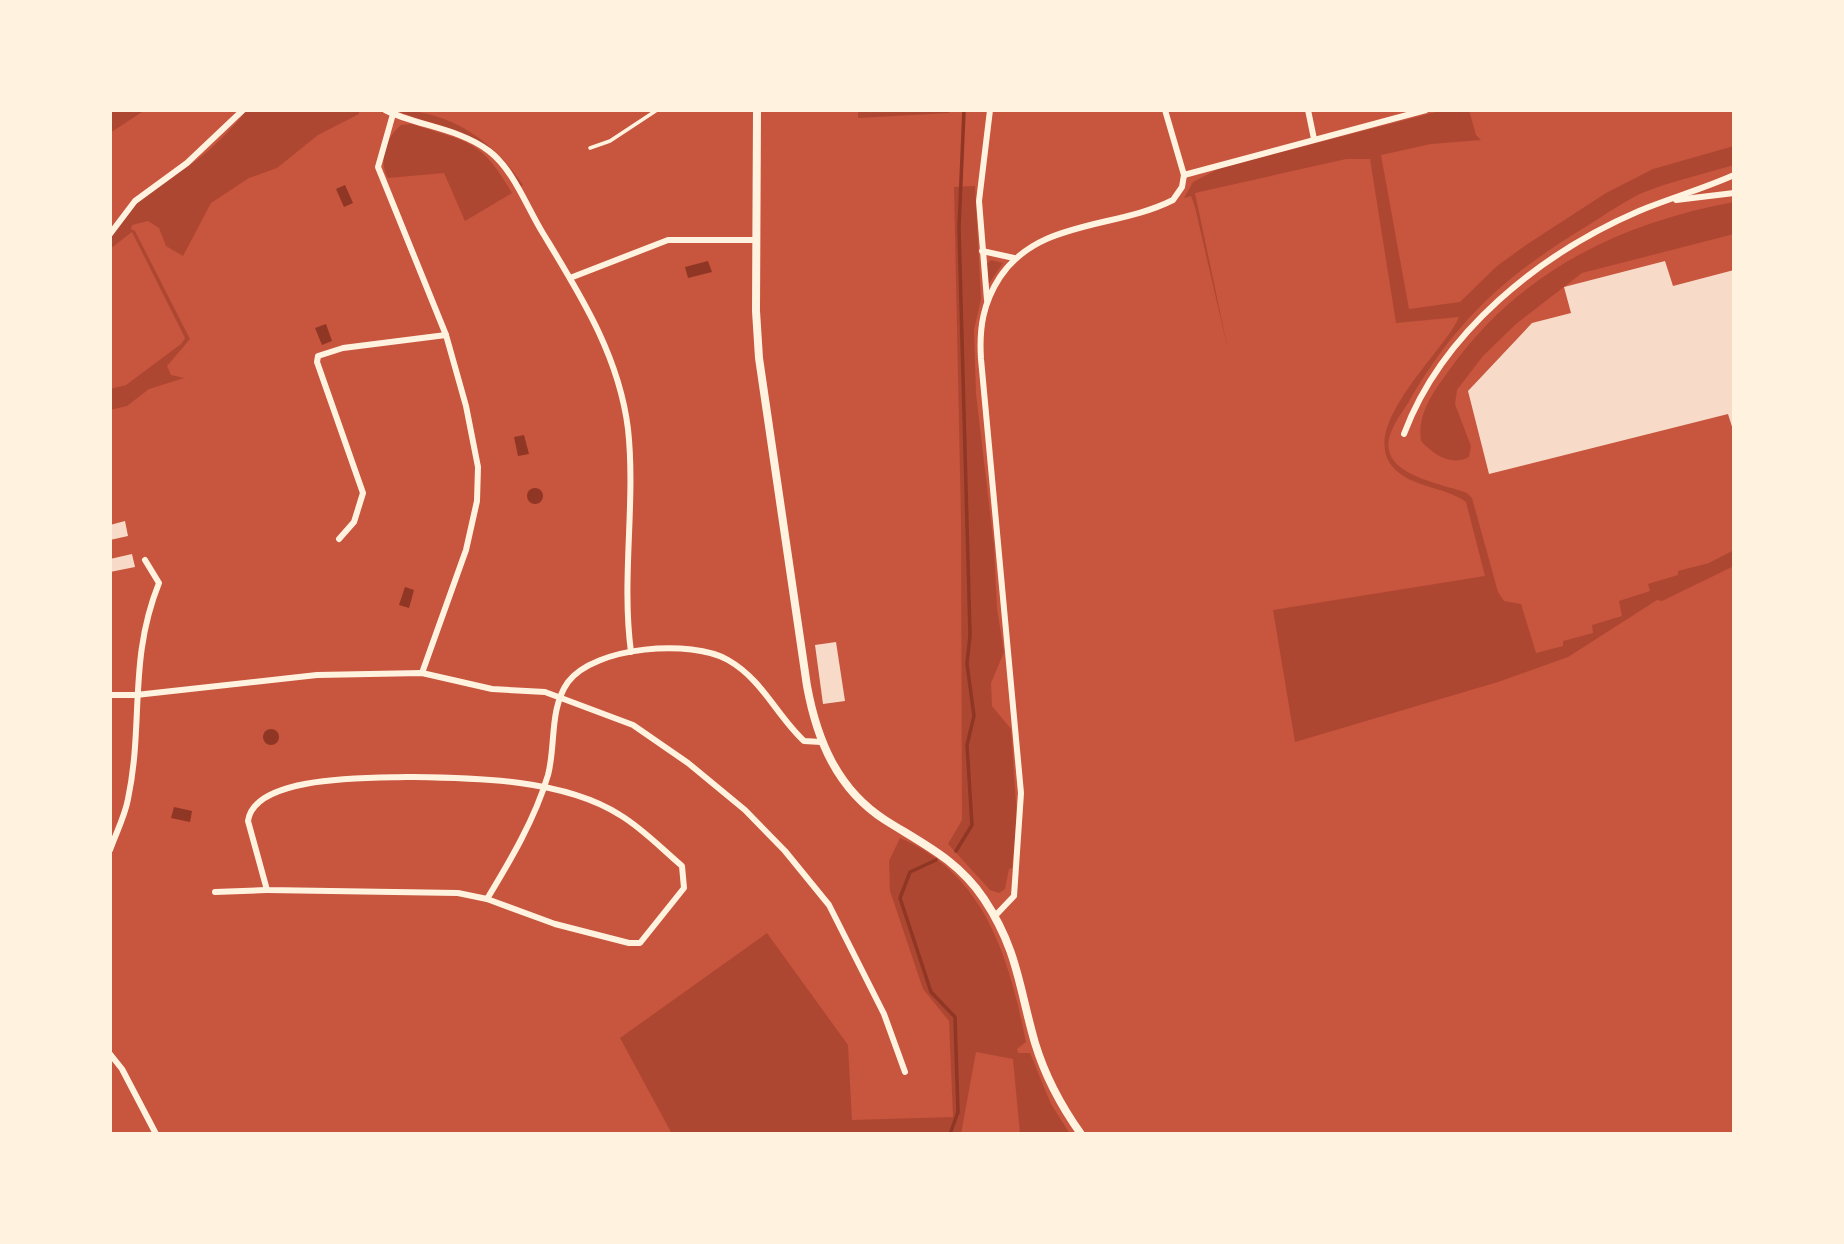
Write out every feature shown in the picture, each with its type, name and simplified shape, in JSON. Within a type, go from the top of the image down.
[{"type":"street","points":[[110,234],[135,201],[187,163],[243,110]]},
{"type":"street","points":[[385,110],[459,136],[496,157],[570,278],[611,357],[628,427],[627,616],[631,652]]},
{"type":"street","points":[[757,110],[756,311],[761,379],[807,686],[821,742],[853,793],[882,818],[948,858],[995,916],[1019,970],[1035,1043],[1045,1071],[1081,1134]]},
{"type":"street","points":[[990,110],[979,186],[987,300],[979,338],[1022,816],[1014,896],[1006,908],[995,916]]},
{"type":"street","points":[[987,300],[1014,258],[1035,243],[1051,236],[1165,204],[1178,194],[1184,175],[1165,110]]},
{"type":"street","points":[[1308,110],[1314,139]]},
{"type":"street","points":[[1184,175],[1426,110]]},
{"type":"street","points":[[393,114],[379,152],[378,167],[446,335],[467,406],[478,467],[477,501],[466,550],[422,673]]},
{"type":"street","points":[[1404,434],[1419,402],[1449,356],[1477,323],[1518,284],[1577,243],[1664,201],[1734,177]]},
{"type":"street","points":[[1664,201],[1734,193]]},
{"type":"street","points":[[570,278],[668,240],[757,240]]},
{"type":"street","points":[[982,251],[1014,258]]},
{"type":"street","points":[[339,539],[354,522],[363,493],[317,362],[318,356],[343,348],[446,335]]},
{"type":"street","points":[[110,850],[128,801],[136,695],[147,615],[159,583],[145,560]]},
{"type":"street","points":[[487,899],[517,846],[543,788],[562,696],[568,682],[590,665],[631,652],[687,649],[715,653],[740,668],[763,688],[804,741],[821,742]]},
{"type":"street","points":[[110,695],[136,695],[317,675],[422,673],[492,689],[545,692],[562,696],[633,725],[727,794],[785,851],[829,905],[884,1014],[905,1072]]},
{"type":"street","points":[[215,892],[409,890],[458,893],[487,899],[555,924],[628,943],[640,943],[684,888],[682,866],[618,813],[582,798],[543,788],[455,778],[382,777],[317,783],[267,796],[249,812],[248,821],[267,890]]},
{"type":"street","points":[[110,1054],[122,1069],[156,1134]]},
{"type":"lane","points":[[590,148],[610,141],[657,110]]},
{"type":"shaded area","points":[[110,110],[141,110],[142,112],[110,133]]},
{"type":"shaded area","points":[[247,110],[359,110],[359,114],[318,135],[277,168],[249,178],[211,203],[183,256],[166,246],[159,228],[148,221],[132,225],[131,229],[135,231],[190,339],[167,366],[171,375],[184,378],[149,389],[127,406],[110,410],[110,389],[126,385],[181,344],[185,338],[132,232],[110,249],[113,235],[132,208],[208,151]]},
{"type":"shaded area","points":[[394,110],[433,115],[468,131],[498,154],[523,185],[520,187],[507,168],[480,143],[466,135]]},
{"type":"shaded area","points":[[858,110],[949,110],[949,113],[858,118]]},
{"type":"shaded area","points":[[1444,110],[1469,110],[1476,135],[1481,140],[1431,144],[1381,155],[1409,309],[1460,302],[1497,266],[1526,245],[1606,193],[1653,169],[1734,146],[1734,165],[1642,193],[1558,244],[1507,282],[1464,323],[1399,416],[1388,446],[1394,461],[1418,477],[1467,493],[1472,498],[1498,592],[1504,601],[1521,604],[1536,653],[1563,646],[1563,641],[1593,633],[1592,625],[1622,616],[1619,601],[1650,591],[1648,584],[1678,575],[1678,571],[1709,563],[1734,550],[1734,566],[1662,601],[1657,600],[1568,657],[1498,682],[1295,742],[1273,610],[1485,576],[1466,502],[1406,477],[1398,472],[1386,456],[1385,436],[1392,415],[1459,317],[1396,323],[1370,159],[1346,159],[1195,193],[1228,350],[1195,207],[1191,196],[1184,198],[1193,182],[1220,168]]},
{"type":"shaded area","points":[[412,124],[472,145],[491,162],[512,193],[465,221],[444,173],[388,178],[384,157],[391,136],[401,125]]},
{"type":"shaded area","points":[[345,185],[353,203],[344,207],[336,189]]},
{"type":"shaded area","points":[[975,186],[981,299],[974,330],[976,394],[994,546],[997,609],[1004,652],[991,683],[992,706],[1011,729],[1017,818],[1012,868],[1009,869],[1005,889],[999,893],[990,890],[948,844],[962,820],[961,519],[954,187]]},
{"type":"shaded area","points":[[1734,202],[1734,234],[1582,273],[1516,324],[1483,356],[1457,390],[1455,404],[1471,446],[1469,457],[1456,461],[1443,458],[1421,441],[1424,412],[1450,369],[1477,335],[1507,305],[1540,279],[1612,238],[1651,223]]},
{"type":"shaded area","points":[[991,260],[1003,263],[988,285],[987,264]]},
{"type":"shaded area","points":[[708,261],[712,272],[688,278],[685,267]]},
{"type":"shaded area","points":[[326,324],[332,341],[322,345],[315,328]]},
{"type":"shaded area","points":[[524,435],[529,454],[518,456],[514,437]]},
{"type":"shaded area","points":[[532,488],[538,488],[543,496],[541,502],[532,504],[527,499],[527,493]]},
{"type":"shaded area","points":[[405,587],[414,590],[409,608],[399,605]]},
{"type":"shaded area","points":[[271,729],[277,731],[277,743],[271,745],[265,743],[263,737],[265,731]]},
{"type":"shaded area","points":[[174,807],[192,811],[190,822],[171,818]]},
{"type":"shaded area","points":[[900,838],[929,854],[954,874],[989,922],[1011,980],[1026,1042],[1017,1049],[1018,1053],[1030,1053],[1051,1104],[1070,1134],[1020,1134],[1013,1059],[976,1052],[961,1134],[672,1134],[620,1038],[767,933],[848,1045],[852,1120],[953,1117],[949,1021],[923,989],[890,891],[889,861]]},
{"type":"building","points":[[1665,261],[1673,286],[1734,270],[1734,433],[1728,414],[1489,474],[1468,391],[1532,323],[1571,313],[1564,287]]},
{"type":"building","points":[[125,521],[128,536],[110,540],[110,525]]},
{"type":"building","points":[[132,554],[135,567],[110,572],[110,559]]},
{"type":"building","points":[[836,642],[845,701],[823,704],[815,645]]},
{"type":"waterway","points":[[956,851],[972,825],[967,745],[974,716],[967,664],[970,635],[959,228],[964,110]]},
{"type":"waterway","points":[[936,860],[910,872],[900,898],[931,992],[955,1017],[958,1112],[950,1134]]}]
